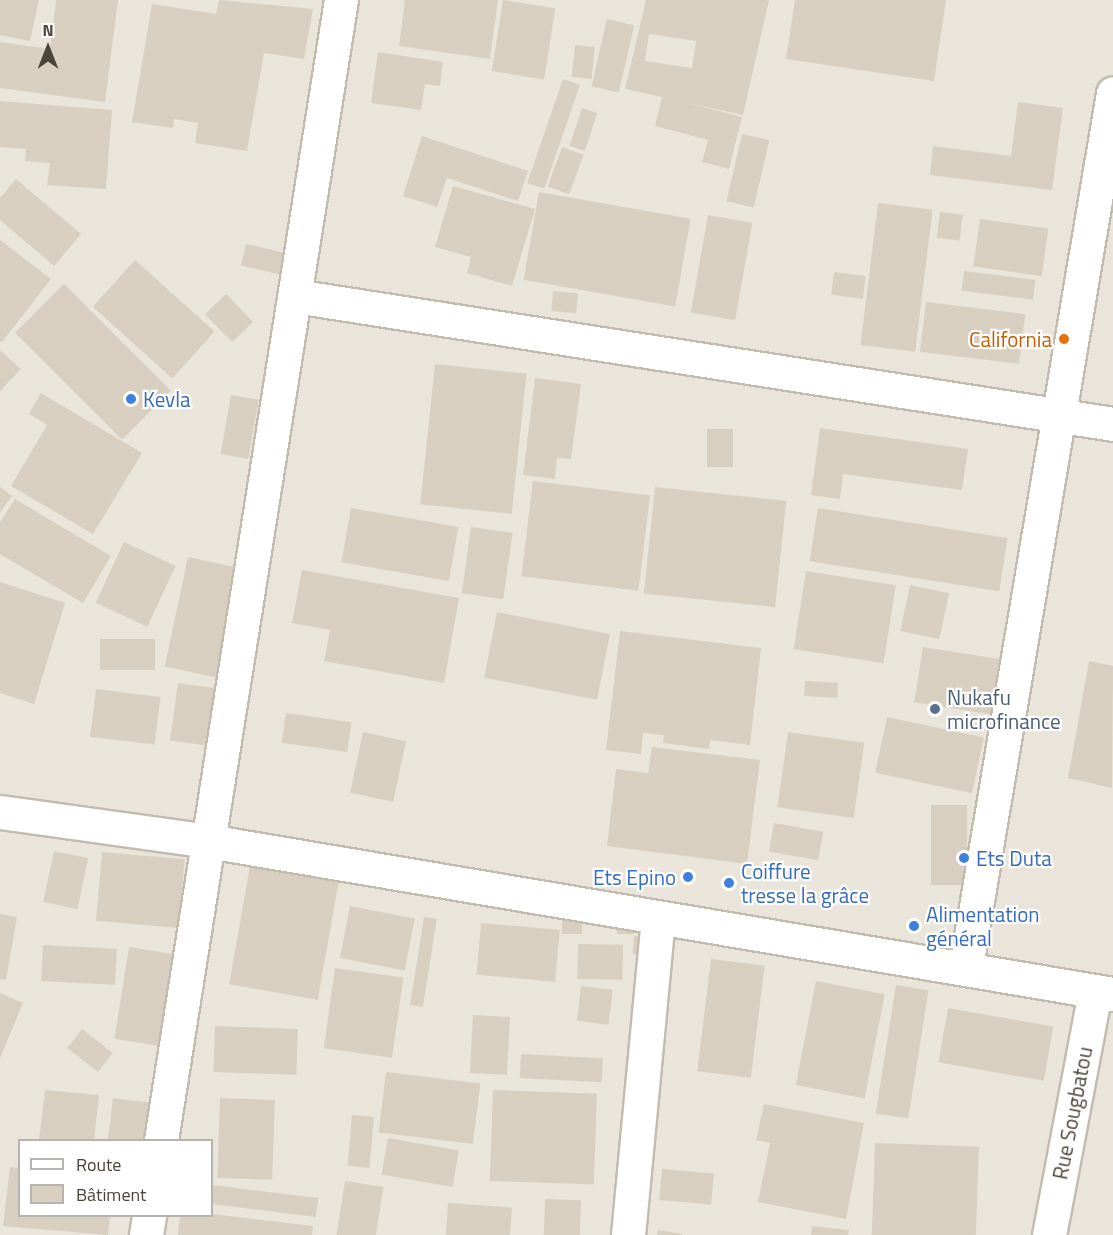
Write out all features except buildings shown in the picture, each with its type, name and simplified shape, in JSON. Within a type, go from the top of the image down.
[{"type":"street","points":[[161,1139],[342,0]]},
{"type":"street","points":[[966,966],[1113,93]]},
{"type":"street","points":[[296,296],[1113,424]]},
{"type":"street","points":[[0,812],[208,841],[658,918],[966,966],[1104,993]]},
{"type":"street","points":[[628,1235],[658,918]]},
{"type":"street","name":"Rue Sougbatou","points":[[1049,1235],[1104,993]]},
{"type":"street","points":[[146,1235],[149,1217]]},
{"type":"shaded area","points":[[0,0],[1113,0],[1113,1235],[0,1235]]},
{"type":"place","name":"California","points":[[1064,339]]},
{"type":"place","name":"Kevla","points":[[131,399]]},
{"type":"place","name":"Nukafu microfinance","points":[[935,709]]},
{"type":"place","name":"Ets Duta","points":[[964,858]]},
{"type":"place","name":"Ets Epino","points":[[688,877]]},
{"type":"place","name":"Coiffure tresse la grâce","points":[[729,883]]},
{"type":"place","name":"Alimentation général","points":[[914,926]]}]
